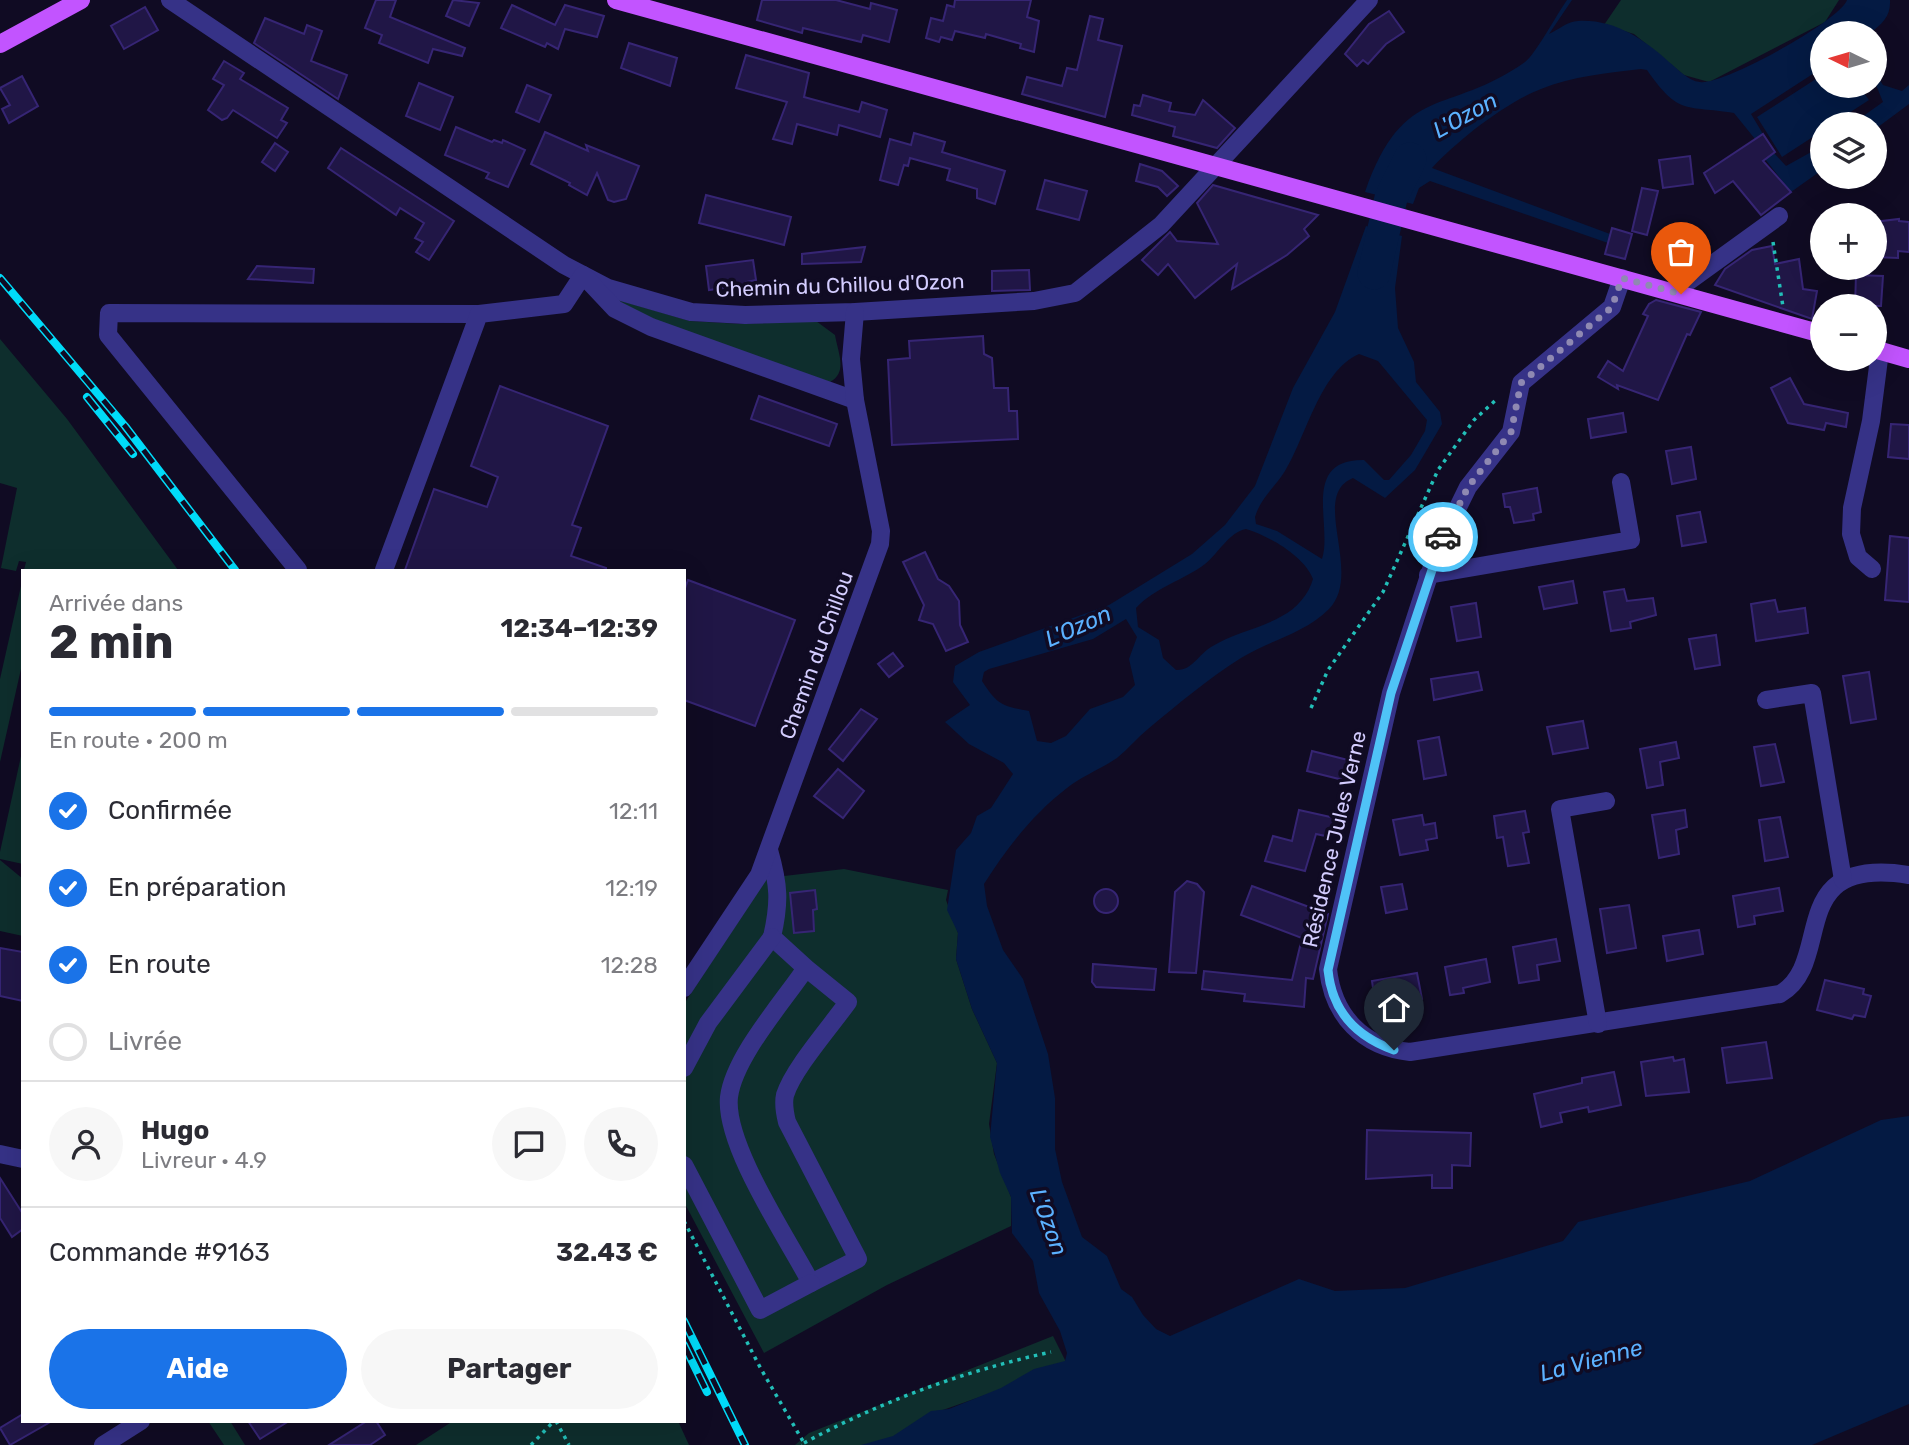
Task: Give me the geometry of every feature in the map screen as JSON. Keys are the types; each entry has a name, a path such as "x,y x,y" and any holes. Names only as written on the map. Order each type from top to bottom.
{"main road":[{"path":"0,44 81,0"},
{"path":"616,0 1810,331"},
{"path":"1887,353 1909,359"}],"street":[{"name":"Chemin du Chillou d'Ozon","path":"170,0 418,168 583,275 640,299 691,312 745,315 855,312 1034,300 1075,293 1161,225 1369,0"},
{"path":"1681,294 1685,284 1775,220"},
{"path":"297,569 108,335 109,313 479,314 564,304 583,275 615,309 651,327 855,400"},
{"path":"1521,383 1612,307 1622,278"},
{"name":"Chemin du Chillou","path":"686,985 759,875 880,544 881,531 855,400 851,359 855,312"},
{"path":"384,569 479,314"},
{"path":"1872,569 1858,557 1851,534 1852,508 1871,421 1875,371"},
{"name":"Résidence Jules Verne","path":"1521,383 1511,432 1468,487 1438,548 1391,693 1360,818 1328,970 1330,988 1346,1020 1360,1035 1394,1050 1440,1050 1780,994 1794,986 1801,974 1816,917 1827,895 1843,880"},
{"path":"1428,575 1631,540 1621,482"},
{"path":"1766,700 1812,692 1843,880 1883,874 1909,875"},
{"path":"1598,1024 1560,809 1605,801"},
{"path":"686,1064 708,1023 772,937 779,904 777,877 769,850"},
{"path":"686,1169 760,1310 858,1259 787,1122 784,1110 785,1095 794,1079 848,1002 772,937"},
{"path":"806,968 745,1057 729,1097 737,1145 811,1283"},
{"path":"0,1154 21,1159"},
{"path":"103,1445 138,1423"}],"path":[{"path":"1775,220 1783,323"},
{"path":"1311,708 1328,670 1383,592 1421,503 1453,446 1500,397 1521,383"},
{"path":"686,1225 803,1444 850,1418 915,1392 988,1366 1051,1352"},
{"path":"531,1445 553,1423"},
{"path":"556,1423 569,1445"}],"green space":[{"path":"1621,0 1839,0 1826,21 1810,21 1810,30 1709,82 1684,75 1634,34 1604,25"},
{"path":"615,299 690,321 741,324 816,321 835,335 840,362 839,373 830,382 645,318"},
{"path":"0,339 67,419 177,569 24,569 26,562 19,561 16,571 1,568 17,488 0,483"},
{"path":"21,586 21,669 0,762 0,679"},
{"path":"21,756 21,864 0,859"},
{"path":"0,860 21,877 21,936 0,931"},
{"path":"844,869 948,890 946,900 958,933 956,959 972,1009 997,1063 989,1124 994,1154 1011,1197 1011,1226 887,1285 764,1353 686,1206 686,1001 767,878"},
{"path":"1053,1336 1068,1366 923,1417 900,1438 877,1445 795,1445 809,1433"},
{"path":"209,1423 231,1423 245,1445 224,1445"},
{"path":"450,1423 679,1423 689,1445 416,1445"}],"water":[{"path":"1567,0 1572,0 1549,34 1574,21 1604,23 1639,38 1687,77 1700,82 1731,74 1810,32 1810,76 1751,114 1763,134 1755,139 1734,113 1693,108 1676,102 1647,70 1578,78 1553,85 1512,103 1483,123 1432,168 1610,234 1608,243 1430,181 1419,188 1413,204 1365,192 1380,157 1395,133 1412,117 1430,106 1497,79 1525,62"},
{"path":"1847,0 1890,0 1885,19 1826,21"},
{"path":"1810,83 1810,98 1869,100 1850,112 1810,112 1810,139 1782,157 1757,117"},
{"path":"1909,85 1909,104 1887,120 1887,112 1869,112 1883,102 1881,98 1887,98 1887,86 1902,91"},
{"path":"1774,153 1786,166 1810,153 1810,179 1791,192 1765,159"},
{"name":"La Vienne","path":"1366,226 1402,236 1395,288 1398,328 1414,362 1416,382 1440,412 1442,424 1415,470 1385,498 1353,478 1341,487 1336,501 1335,518 1341,576 1338,594 1329,609 1309,625 1229,666 1144,732 1117,758 1067,788 1021,832 984,884 987,906 1003,950 1023,979 1048,1054 1055,1098 1055,1149 1062,1182 1082,1237 1107,1256 1121,1289 1132,1297 1143,1315 1156,1329 1170,1336 1299,1279 1335,1291 1405,1288 1563,1241 1578,1222 1750,1181 1881,1120 1909,1116 1909,1404 1812,1445 861,1445 893,1436 931,1411 949,1409 1001,1388 1034,1369 1065,1361 1067,1353 1060,1331 1039,1293 1033,1261 1012,1233 1011,1197 1000,1173 990,1137 997,1063 972,1009 956,959 958,933 947,910 956,850 971,833 977,816 991,808 1013,774 1004,763 969,744 945,722 970,705 953,682 955,666 979,652 1109,605 1192,554 1225,525 1255,486 1293,388 1335,312","holes":["1359,354 1378,361 1427,420 1425,431 1411,455 1389,480 1384,480 1364,460 1344,463 1332,470 1325,482 1323,497 1322,559 1277,531 1256,524 1255,517 1293,457 1324,390 1345,363","1246,529 1255,532 1285,548 1302,562 1313,579 1311,585 1301,600 1287,613 1219,642 1187,668 1176,670 1163,658 1159,640 1138,627 1136,608 1151,595 1205,564 1240,531","1126,619 1137,637 1129,659 1135,685 1123,697 1090,709 1066,736 1051,743 1037,741 1029,711 1002,704 992,696 982,681 984,672 989,669 1093,639"]}],"building":[{"path":"376,0 396,0 390,17 465,48 462,56 433,49 428,63 379,43 382,35 365,28"},
{"path":"453,0 479,3 469,26 446,16"},
{"path":"762,0 836,0 870,9 871,3 897,10 889,42 863,35 861,42 803,28 802,33 757,20"},
{"path":"955,0 1031,0 1027,17 1039,21 1034,52 1020,48 1021,44 986,34 985,38 955,31 952,40 941,37 939,42 926,38 931,18 943,21 947,5 954,7"},
{"path":"512,5 555,25 565,5 604,16 597,37 565,29 558,49 547,43 545,47 501,28"},
{"path":"145,7 158,30 124,49 111,26"},
{"path":"1389,11 1404,32 1386,44 1368,64 1363,60 1357,66 1345,54 1369,24"},
{"path":"1090,16 1103,19 1098,40 1122,46 1105,117 1022,94 1027,77 1062,86 1067,68 1077,70"},
{"path":"265,18 304,34 307,25 322,31 311,61 347,75 338,99 254,43"},
{"path":"629,43 677,58 670,86 621,68"},
{"path":"746,55 809,73 804,97 859,112 862,102 887,110 880,137 839,125 837,135 797,124 792,144 773,139 787,102 736,88"},
{"path":"224,61 244,73 240,79 288,108 281,120 287,123 277,138 233,110 222,120 208,110 224,85 213,79"},
{"path":"22,76 38,106 9,123 2,109 10,105 0,88"},
{"path":"419,83 453,97 440,130 406,116"},
{"path":"527,85 551,95 539,122 516,112"},
{"path":"1143,95 1171,103 1169,111 1195,115 1203,100 1235,128 1217,148 1173,136 1175,127 1132,115 1134,105 1140,106"},
{"path":"456,127 492,142 494,140 502,143 503,140 525,150 508,187 486,178 489,173 445,155"},
{"path":"545,132 588,151 586,145 639,166 626,199 614,202 608,200 597,173 587,195 569,185 570,183 531,164"},
{"path":"914,133 945,142 942,152 1005,171 995,204 977,198 977,189 947,180 950,169 910,158 908,166 904,165 898,185 880,180 890,139 911,145"},
{"path":"1763,134 1775,152 1763,161 1791,192 1761,215 1733,181 1715,193 1704,173"},
{"path":"275,143 288,152 275,171 262,162"},
{"path":"341,148 454,221 429,260 416,252 423,242 415,238 424,223 400,208 396,215 328,168"},
{"path":"1690,156 1693,184 1663,188 1659,160"},
{"path":"1140,164 1162,171 1178,186 1167,196 1158,187 1136,181"},
{"path":"1045,180 1087,191 1079,220 1037,209"},
{"path":"1213,185 1318,215 1304,229 1309,236 1287,255 1232,289 1237,264 1195,298 1168,264 1158,275 1142,260 1170,232 1177,241 1218,244 1197,203"},
{"path":"1642,188 1658,191 1647,235 1632,231"},
{"path":"706,195 791,217 784,245 699,223"},
{"path":"1899,219 1909,222 1909,252 1898,251 1898,258 1887,258 1887,220"},
{"path":"1612,228 1632,234 1625,259 1605,254"},
{"path":"1772,246 1775,264 1799,259 1803,289 1817,291 1816,294 1810,294 1810,318 1715,285 1725,269 1752,250"},
{"path":"865,247 861,262 802,264 802,254"},
{"path":"753,260 756,280 746,282 746,285 709,290 706,266"},
{"path":"257,266 314,269 313,283 248,279"},
{"path":"1029,270 1030,290 992,291 992,271"},
{"path":"1856,280 1883,280 1882,294 1855,294"},
{"path":"1656,300 1701,312 1690,335 1687,334 1658,400 1617,385 1618,389 1598,377 1608,361 1623,371 1648,316 1643,314 1649,304"},
{"path":"983,336 984,354 992,358 994,388 1008,388 1009,411 1017,411 1018,439 892,445 888,360 910,358 909,341"},
{"path":"1790,378 1804,404 1848,413 1846,427 1826,423 1824,430 1788,423 1771,388"},
{"path":"500,386 608,426 572,525 581,528 571,556 606,569 405,569 434,489 487,507 498,477 471,466"},
{"path":"759,396 837,424 829,446 751,419"},
{"path":"1623,413 1626,432 1591,438 1588,419"},
{"path":"1891,424 1909,425 1909,459 1888,457"},
{"path":"1691,447 1696,479 1672,484 1666,451"},
{"path":"1537,488 1541,512 1533,514 1534,520 1514,523 1510,507 1505,507 1503,494"},
{"path":"1700,512 1706,542 1682,546 1677,516"},
{"path":"1890,536 1909,538 1909,602 1885,600"},
{"path":"925,552 938,579 949,586 959,601 960,625 968,642 946,651 933,624 919,620 924,605 903,562"},
{"path":"688,580 795,620 755,726 686,701"},
{"path":"1573,581 1577,603 1544,609 1539,587"},
{"path":"1624,589 1627,601 1653,598 1656,615 1630,622 1631,628 1611,631 1604,592"},
{"path":"1775,600 1778,612 1805,608 1808,633 1756,641 1751,604"},
{"path":"1476,603 1481,637 1457,641 1451,607"},
{"path":"1716,635 1720,665 1695,669 1689,639"},
{"path":"893,653 903,666 889,677 878,664"},
{"path":"1478,672 1482,690 1434,700 1431,679"},
{"path":"1869,672 1876,719 1851,723 1843,676"},
{"path":"861,709 877,719 843,761 829,749"},
{"path":"1583,721 1588,748 1553,754 1547,727"},
{"path":"1439,737 1446,775 1424,779 1418,741"},
{"path":"1676,742 1679,758 1660,762 1663,785 1647,788 1640,749"},
{"path":"1775,744 1784,782 1761,786 1754,747"},
{"path":"1312,751 1348,760 1343,780 1307,771"},
{"path":"838,769 864,791 843,818 814,796"},
{"path":"1299,810 1335,818 1330,837 1316,834 1305,871 1265,861 1273,836 1292,841"},
{"path":"1685,810 1687,827 1676,830 1679,854 1659,858 1652,815"},
{"path":"1525,811 1529,832 1523,833 1529,863 1508,866 1503,837 1497,838 1494,816"},
{"path":"1422,815 1424,825 1435,823 1437,838 1426,840 1428,850 1400,855 1393,820"},
{"path":"1780,817 1788,857 1765,861 1759,820"},
{"path":"1187,881 1197,884 1204,892 1196,973 1169,972 1175,892"},
{"path":"1402,884 1407,909 1386,913 1381,887"},
{"path":"1252,886 1328,914 1313,979 1306,978 1304,1007 1244,1001 1245,994 1202,989 1204,971 1292,980 1302,938 1241,915"},
{"path":"1779,888 1783,911 1754,916 1755,924 1738,927 1733,896"},
{"path":"1106,889 1115,892 1118,901 1115,910 1106,913 1097,910 1094,901 1097,892"},
{"path":"815,890 817,909 813,910 814,931 794,933 790,893"},
{"path":"1629,905 1636,948 1607,953 1600,909"},
{"path":"1699,930 1703,954 1667,961 1663,936"},
{"path":"1556,939 1560,961 1537,965 1539,980 1519,983 1513,947"},
{"path":"0,948 21,952 21,1001 0,996"},
{"path":"1486,959 1490,982 1463,988 1464,993 1450,995 1445,967"},
{"path":"1093,964 1156,969 1154,990 1096,987 1092,982"},
{"path":"1417,973 1422,999 1403,1003 1401,998 1375,1002 1372,981"},
{"path":"1825,980 1864,989 1863,994 1871,996 1865,1017 1854,1015 1852,1019 1817,1010"},
{"path":"1766,1042 1772,1078 1727,1083 1722,1048"},
{"path":"1673,1057 1674,1061 1684,1059 1689,1092 1646,1096 1641,1062"},
{"path":"1614,1072 1621,1105 1589,1112 1588,1107 1560,1113 1562,1122 1541,1127 1534,1094 1582,1083 1582,1078"},
{"path":"1367,1130 1471,1133 1470,1166 1452,1165 1452,1188 1432,1188 1432,1175 1366,1179"},
{"path":"0,1178 21,1211 21,1230 12,1237 0,1218"},
{"path":"21,1415 21,1423 48,1423 10,1445 0,1428"},
{"path":"249,1423 286,1423 260,1439"},
{"path":"364,1423 377,1423 385,1435 370,1445 329,1445"}],"waterway":[{"name":"L'Ozon","path":"1374,273 1391,198 1410,159"}],"railway":[{"path":"0,278 125,426 234,569"},
{"path":"87,397 133,454"},
{"path":"686,1325 745,1445"},
{"path":"686,1349 707,1392"}],"way so far":[{"path":"1443,537 1468,487 1511,432 1521,383 1612,307 1622,278 1681,294"}],"route":[{"path":"1394,1050 1360,1035 1346,1020 1330,988 1328,970 1357,830 1391,693 1428,575 1443,537"}]}
